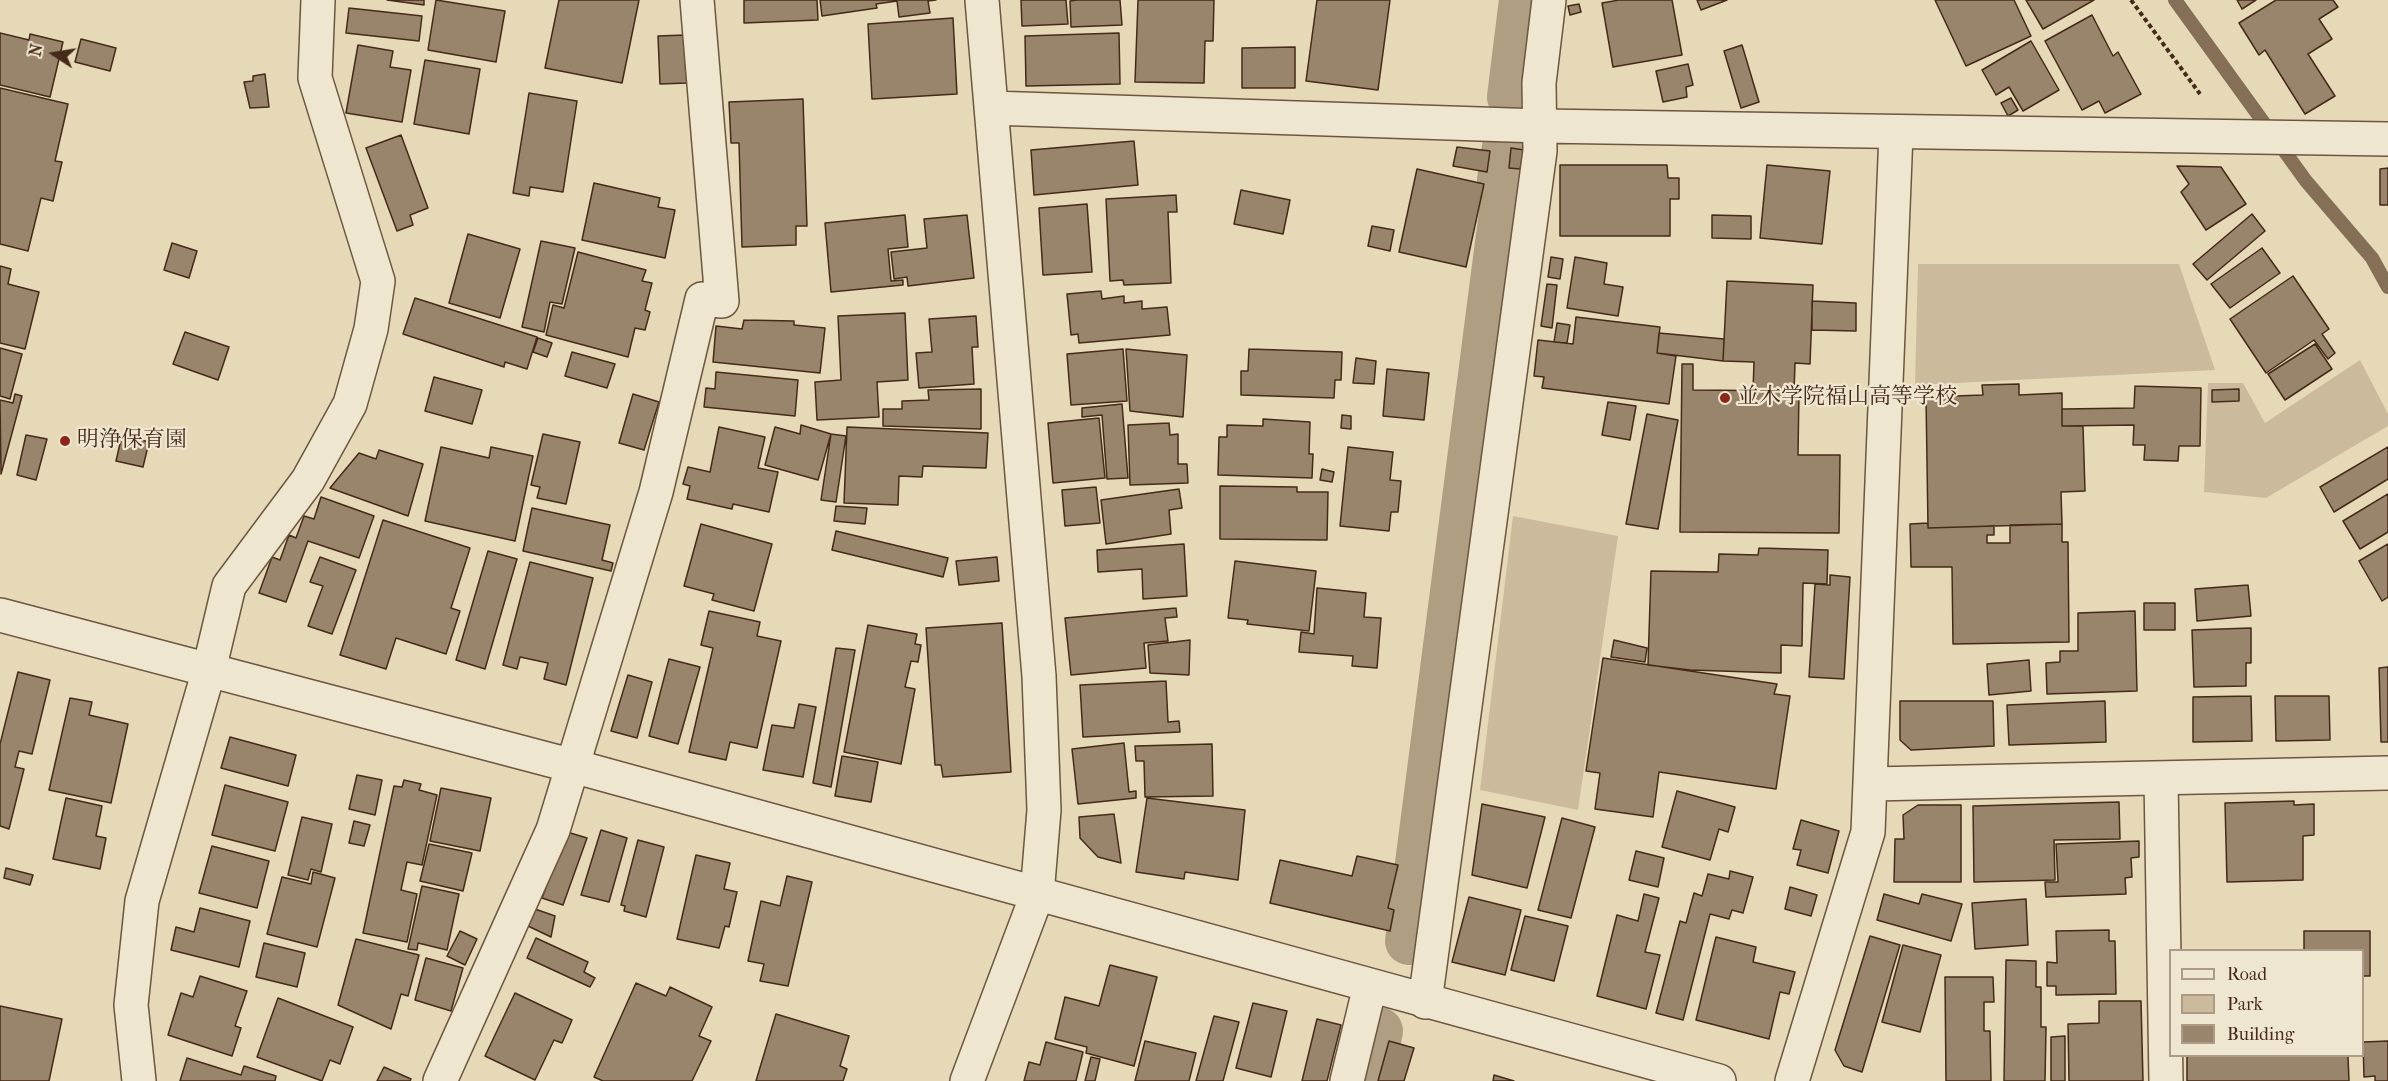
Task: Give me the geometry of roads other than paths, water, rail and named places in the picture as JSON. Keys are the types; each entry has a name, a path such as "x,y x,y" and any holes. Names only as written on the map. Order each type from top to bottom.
{"street":[{"path":"139,1081 131,1005 142,901 209,670 229,586 308,480 350,404 371,329 378,281 315,78 318,0"},
{"path":"440,1081 553,830 656,492 702,299 722,301 697,0"},
{"path":"967,1081 1036,895 1044,810 1039,676 982,0"},
{"path":"1425,1002 1540,151 1539,83 1549,0"},
{"path":"991,108 1540,126 2388,140"},
{"path":"1792,1081 1868,832 1896,133"},
{"path":"0,615 573,766 1719,1081"},
{"path":"1871,784 2388,773"},
{"path":"2161,778 2166,1081"},
{"path":"1347,1081 1370,986"}],"waterway":[{"path":"1511,97 1523,0"},
{"path":"2175,0 2306,181 2372,258 2388,287"},
{"path":"1409,941 1504,204 1501,180 1506,147"},
{"path":"1368,1081 1379,1031"}],"place":[{"name":"並木学院福山高等学校","path":"1725,398"},
{"name":"明浄保育園","path":"65,441"}]}
